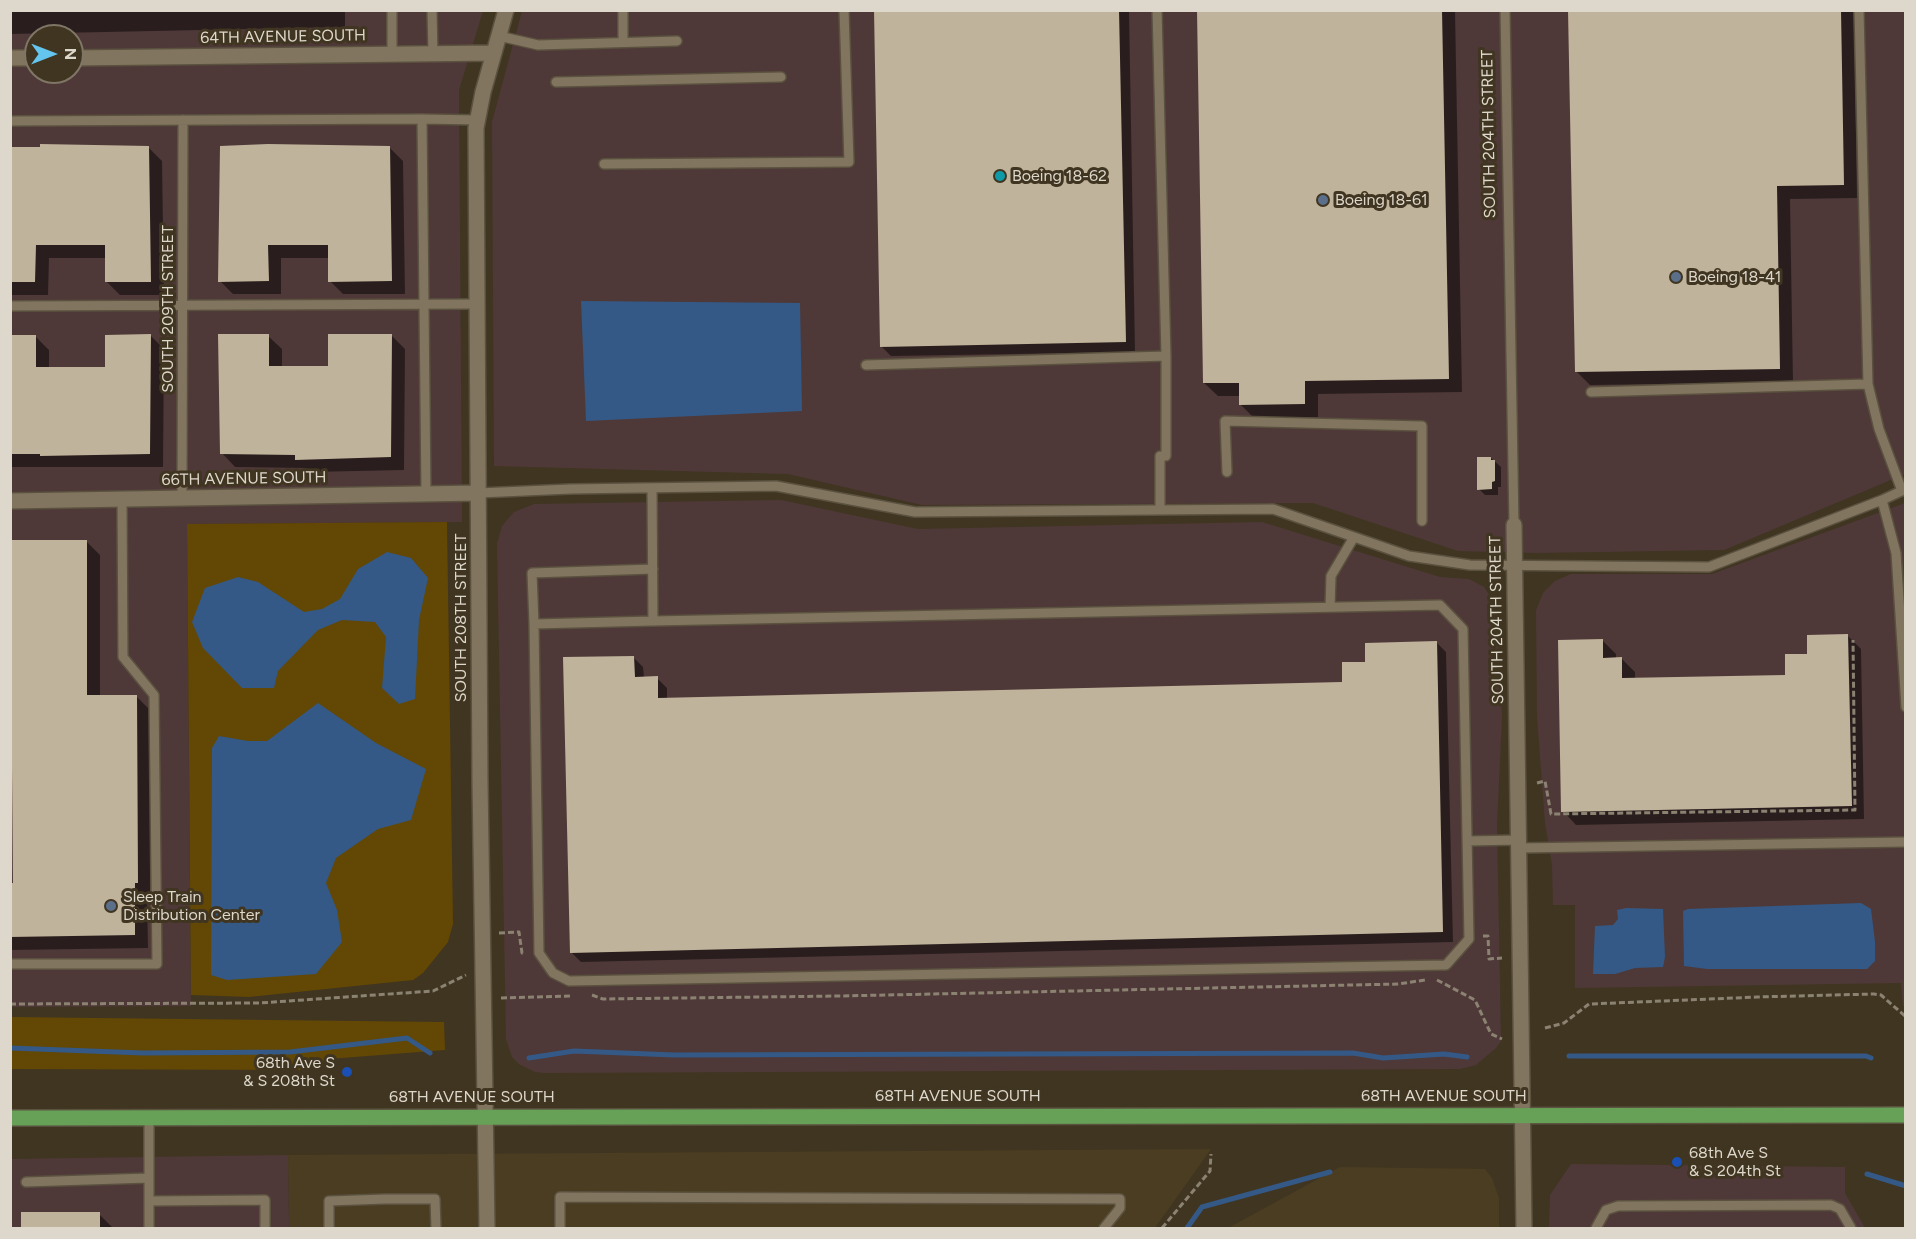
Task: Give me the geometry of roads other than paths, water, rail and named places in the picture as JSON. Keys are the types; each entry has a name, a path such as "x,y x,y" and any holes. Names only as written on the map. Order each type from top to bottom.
{"main road":[{"name":"68TH AVENUE SOUTH","path":"10,1118 1524,1113 1905,1115"}],"street":[{"name":"SOUTH 208TH STREET","path":"487,1228 480,782 477,120 506,10"},
{"name":"64TH AVENUE SOUTH","path":"84,58 494,53"},
{"name":"66TH AVENUE SOUTH","path":"10,501 479,493"},
{"name":"SOUTH 204TH STREET","path":"1514,525 1524,1228"}],"lane":[{"path":"392,10 392,54"},
{"path":"432,10 433,54"},
{"path":"622,10 623,42"},
{"path":"604,164 849,162 844,10"},
{"path":"1157,10 1166,356 1160,509"},
{"name":"SOUTH 204TH STREET","path":"1505,10 1514,525"},
{"path":"479,493 776,486 915,512 1273,509 1409,556 1470,565 1709,567 1904,490 1879,429 1868,384 1859,10"},
{"path":"499,36 538,45 677,41"},
{"path":"556,82 781,76"},
{"path":"422,119 426,494"},
{"name":"SOUTH 209TH STREET","path":"182,498 183,120"},
{"path":"10,121 477,120"},
{"path":"10,306 477,304"},
{"path":"866,365 1166,356"},
{"path":"1591,392 1868,384"},
{"path":"1227,472 1225,421 1422,426 1422,521"},
{"path":"652,488 653,621"},
{"path":"10,964 157,964 154,695 123,657 122,499"},
{"path":"1882,500 1896,553 1905,707"},
{"path":"1330,607 1331,576 1354,537"},
{"path":"534,624 1440,605 1463,629 1469,937 1446,965 569,981 553,973 539,953 532,573 652,569"},
{"path":"1467,841 1520,844 1905,842"},
{"path":"149,1117 149,1228"},
{"path":"26,1182 149,1179"},
{"path":"560,1228 560,1197 1119,1198 1119,1208 1104,1228"},
{"path":"329,1228 329,1200 435,1199 436,1228"},
{"path":"149,1201 265,1200 265,1228"},
{"path":"1596,1228 1606,1210 1618,1206 1831,1204 1840,1209 1851,1228"}],"water":[{"path":"581,301 800,303 802,411 586,421"},
{"path":"387,552 411,558 428,578 419,620 415,699 399,704 382,688 386,637 375,622 342,620 318,630 278,671 274,688 242,688 203,648 192,622 205,588 238,577 258,582 304,612 322,609 340,599 358,569"},
{"path":"318,703 376,743 426,769 411,820 378,829 336,858 326,883 337,910 342,942 316,974 227,980 211,975 212,748 219,736 248,741 267,741"},
{"path":"1861,903 1871,909 1875,942 1875,961 1867,969 1707,969 1684,966 1683,911 1688,909"},
{"path":"1626,908 1663,909 1665,957 1663,967 1635,968 1615,974 1593,974 1595,926 1613,925 1618,919 1617,910"}],"waterway":[{"path":"10,1048 143,1053 290,1052 407,1038 430,1053"},
{"path":"529,1058 574,1051 674,1055 1353,1053 1383,1058 1444,1054 1467,1057"},
{"path":"1569,1056 1866,1056 1871,1058"},
{"path":"1187,1228 1202,1207 1330,1172"},
{"path":"1867,1174 1906,1186"}],"place":[{"name":"Boeing 18-62","path":"1000,176"},
{"name":"Boeing 18-61","path":"1323,200"},
{"name":"Boeing 18-41","path":"1676,277"},
{"name":"Sleep Train Distribution Center","path":"111,906"},
{"name":"68th Ave S & S 208th St","path":"347,1072"},
{"name":"68th Ave S & S 204th St","path":"1677,1162"}]}
